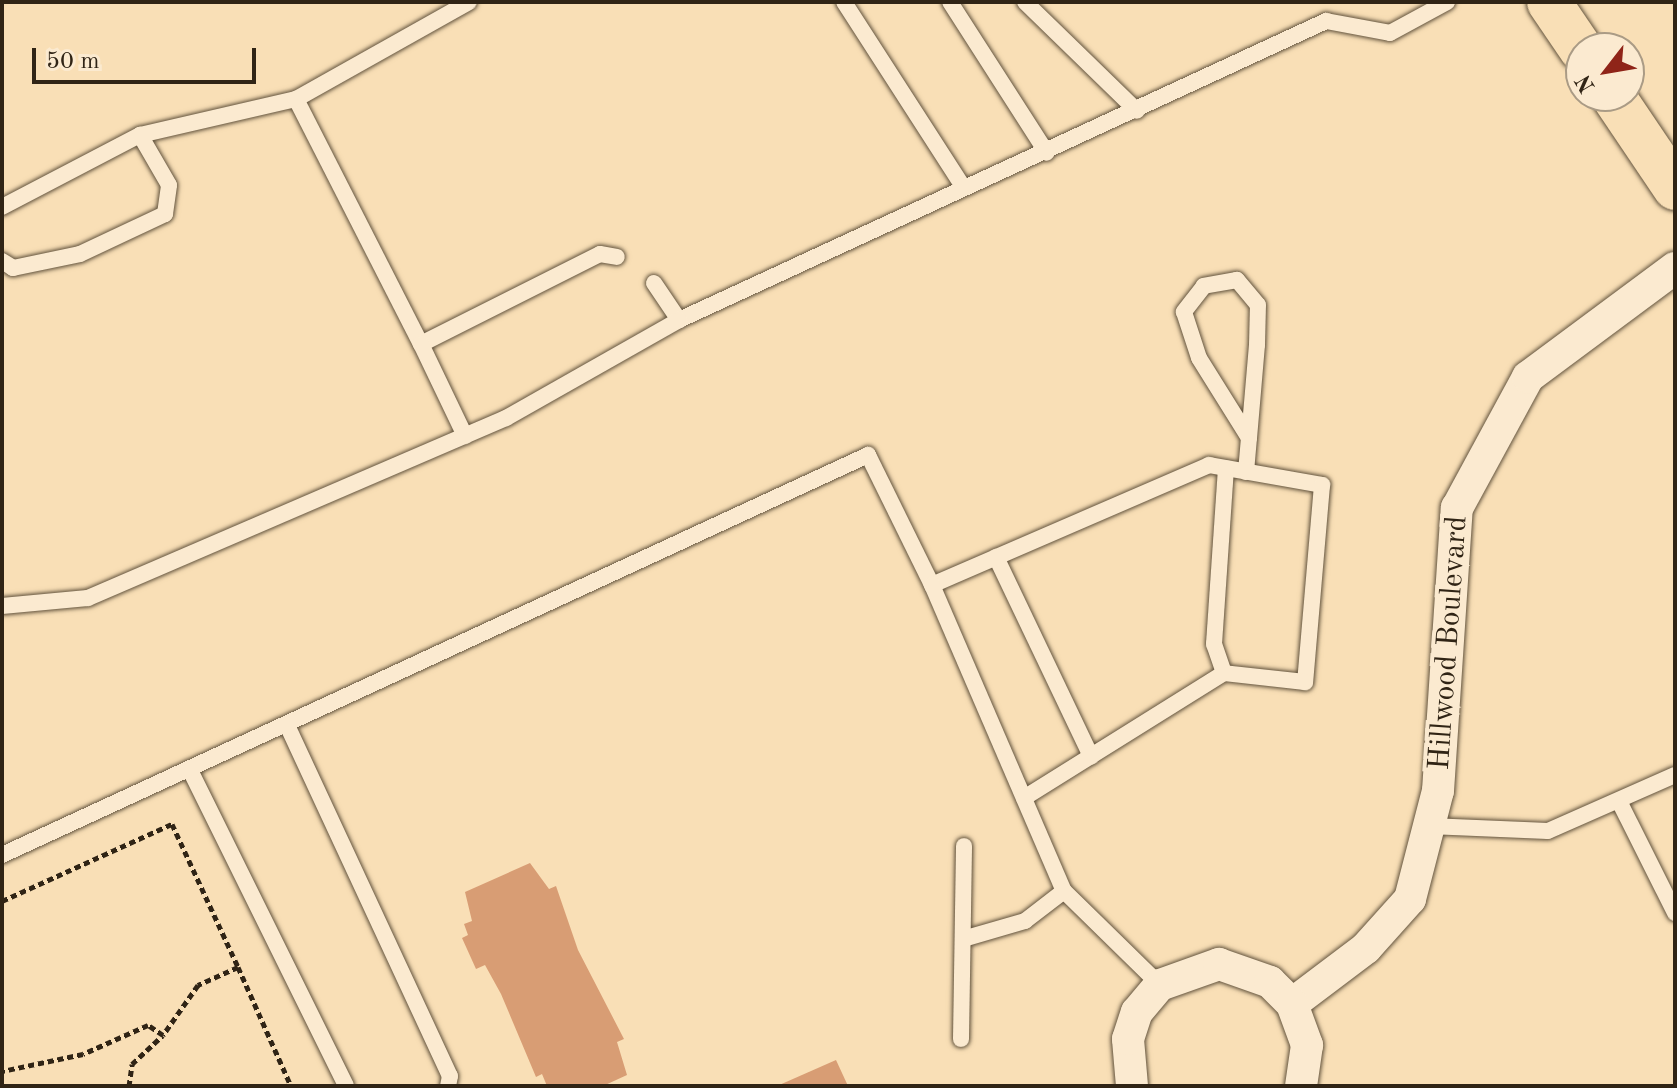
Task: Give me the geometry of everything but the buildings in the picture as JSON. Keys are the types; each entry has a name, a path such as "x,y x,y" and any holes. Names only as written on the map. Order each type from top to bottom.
{"main road":[{"path":"1549,2 1569,32"},
{"path":"1624,112 1675,188"}],"street":[{"name":"Hillwood Boulevard","path":"1292,1004 1366,948 1410,899 1438,791 1457,508 1528,377 1675,268"},
{"path":"1132,1086 1128,1039 1137,1012 1160,985 1219,964 1270,982 1292,1004 1307,1045 1301,1086"}],"lane":[{"path":"2,207 140,135 296,99 469,2"},
{"path":"844,2 964,188"},
{"path":"950,2 1047,153"},
{"path":"1025,2 1137,111"},
{"path":"2,606 88,598 465,436 679,320 964,188 1047,153 1326,21 1390,33 1447,2"},
{"path":"296,99 465,436"},
{"path":"2,261 13,268 80,254 165,214 169,185 140,135"},
{"path":"421,344 600,254 617,257"},
{"path":"1246,472 1249,438 1258,305 1237,280 1204,286 1184,312 1199,358 1249,438"},
{"path":"654,283 679,320"},
{"path":"2,855 868,455 932,585 1064,891 1160,985"},
{"path":"932,585 1209,465 1322,485 1305,682 1224,673 1024,798"},
{"path":"1224,673 1214,644 1226,468"},
{"path":"996,557 1091,756"},
{"path":"287,725 450,1076 448,1086"},
{"path":"190,770 346,1086"},
{"path":"1429,826 1548,831 1620,803 1675,775"},
{"path":"1620,803 1675,913"},
{"path":"961,1039 964,846"},
{"path":"963,939 996,934 1025,921 1064,891"}],"path":[{"path":"2,901 172,824 291,1086"},
{"path":"129,1086 132,1064 163,1035 198,985 238,967"},
{"path":"2,1071 83,1054 141,1027 163,1035"}]}
